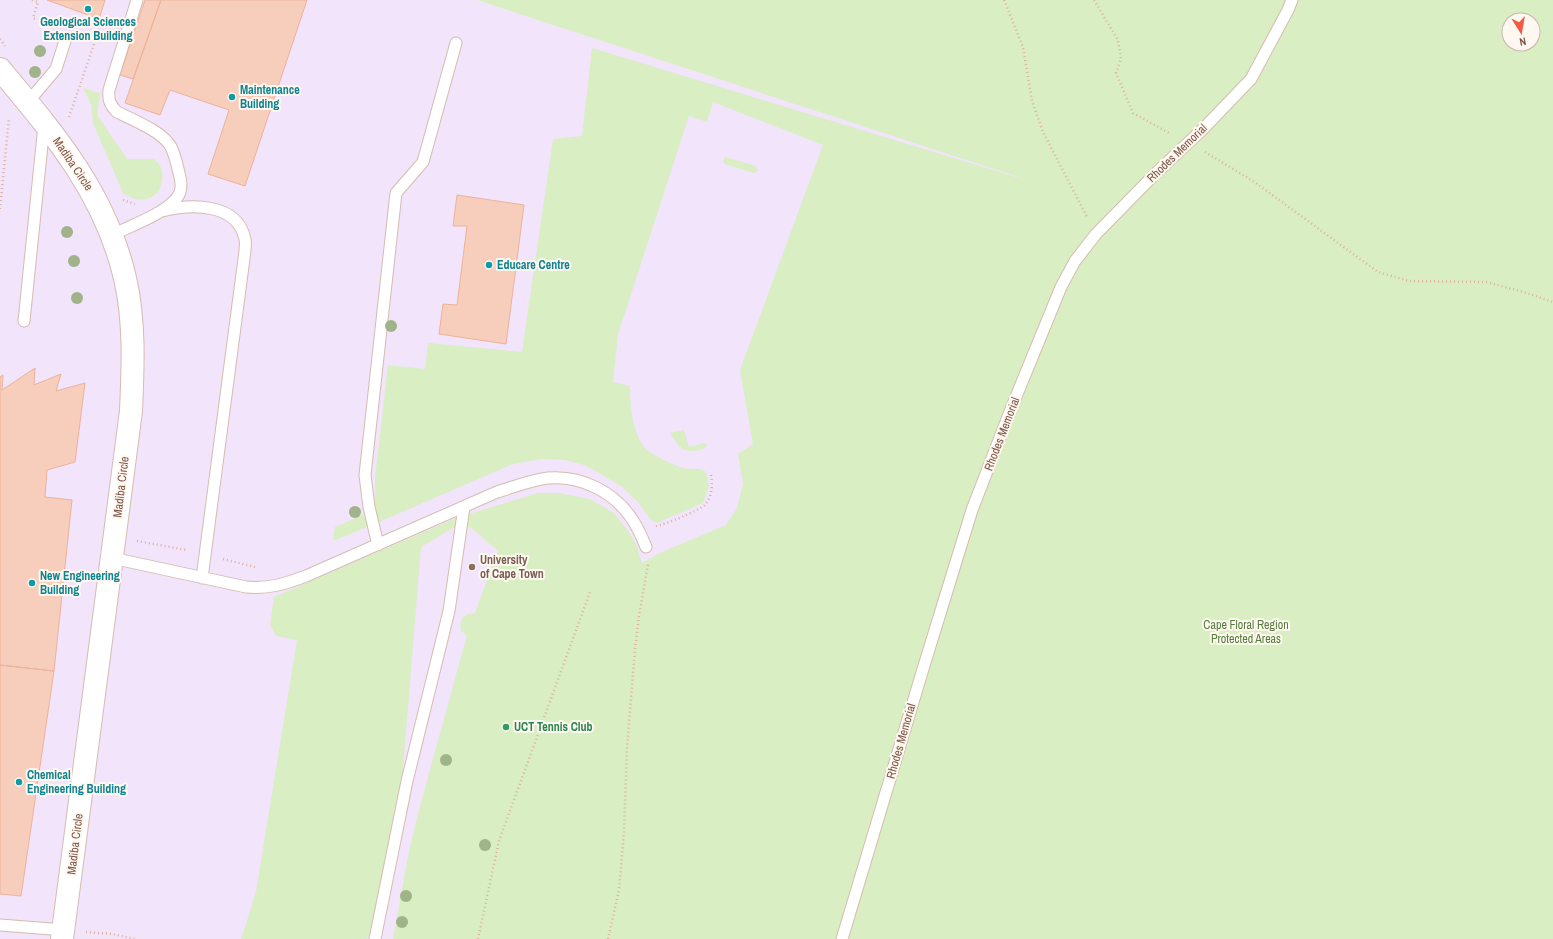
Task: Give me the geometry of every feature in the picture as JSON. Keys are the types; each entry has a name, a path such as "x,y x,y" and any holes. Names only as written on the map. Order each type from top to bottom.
{"street":[{"name":"Madiba Circle","path":"0,69 44,122 80,172 97,201 112,235 125,279 132,322 133,367 131,411 112,558 70,933"}],"lane":[{"path":"137,0 109,90 108,98 111,106 117,112 164,138 170,146 182,184 175,201 162,211"},
{"name":"Rhodes Memorial","path":"842,939 922,669 972,510 1011,409 1061,287 1075,261 1096,234 1188,142 1204,128 1251,78 1285,17 1292,0"},
{"path":"28,102 56,69 65,41"},
{"path":"378,545 369,507 365,475 396,193 423,162 456,44"},
{"path":"24,321 44,122"},
{"path":"112,235 162,211 177,207 192,206 211,208 227,214 239,224 245,238 245,251 202,578"},
{"path":"112,558 246,587 260,588 282,585 378,545 497,492 529,482 549,478 562,478 581,481 598,488 622,506 633,519 646,547"},
{"path":"375,939 407,781 449,611 464,507"},
{"path":"0,925 70,933"}],"path":[{"path":"32,0 38,2 33,18 35,19"},
{"path":"1004,0 1023,47 1032,101 1043,132 1096,234"},
{"path":"1094,0 1118,40 1121,59 1116,73 1133,113 1188,142 1253,181 1378,272 1409,281 1486,282 1553,302"},
{"path":"70,113 101,24 126,34"},
{"path":"64,112 69,117"},
{"path":"0,209 10,114"},
{"path":"122,199 130,204 141,204"},
{"path":"608,939 619,890 624,832 627,748 634,657 648,561 646,547"},
{"path":"478,939 500,841 590,592"},
{"path":"70,933 112,934 134,939"}],"shaded area":[{"name":"University of Cape Town","path":"0,0 477,0 1073,194 814,939 0,939"}],"green space":[{"name":"Cape Floral Region Protected Areas","path":"477,0 1553,0 1553,939 393,939 409,851 467,635 461,631 461,620 467,614 475,613 498,551 470,527 453,528 421,547 402,781 369,937 366,939 241,939 256,892 297,640 276,636 270,625 274,597 456,518 538,493 559,493 590,499 614,513 629,532 637,546 642,563 662,552 726,525 737,508 743,484 738,454 753,444 740,370 823,145 713,102 707,122 689,116 618,334 613,382 630,386 631,410 637,434 647,450 679,467 704,470 706,472 709,486 703,503 657,523 650,519 638,502 621,486 599,473 584,465 565,460 542,459 513,464 379,522 375,512 375,479 388,365 425,369 428,343 522,352 553,139 582,136 592,48 1043,185"},
{"path":"83,88 100,93 97,115 127,159 154,159 160,165 162,182 159,190 153,196 145,199 135,199 123,193 93,123 91,104"},
{"path":"725,157 756,166 758,171 753,173 725,164 723,162"},
{"path":"684,430 689,447 705,443 707,445 706,448 688,451 680,447 670,433"},
{"path":"365,514 367,527 333,541 335,527"}],"building":[{"name":"Geological Sciences Extension Building","path":"47,0 105,0 99,19"},
{"path":"145,0 161,0 133,79 120,75"},
{"name":"Maintenance Building","path":"161,0 307,0 245,186 208,174 229,110 170,90 160,115 125,103"},
{"name":"Educare Centre","path":"457,195 524,205 506,344 439,334 443,304 457,305 467,226 453,226"},
{"name":"New Engineering Building","path":"35,368 34,385 61,374 56,391 85,383 75,462 47,470 45,497 72,500 54,671 0,665 0,377 3,375 2,390"},
{"name":"Chemical Engineering Building","path":"0,665 54,671 21,896 0,894"}],"place":[{"name":"Geological Sciences Extension Building","path":"88,9"},
{"name":"Maintenance Building","path":"232,97"},
{"name":"Educare Centre","path":"489,265"},
{"name":"University of Cape Town","path":"472,567"},
{"name":"New Engineering Building","path":"32,583"},
{"name":"UCT Tennis Club","path":"506,727"},
{"name":"Chemical Engineering Building","path":"19,782"}]}
